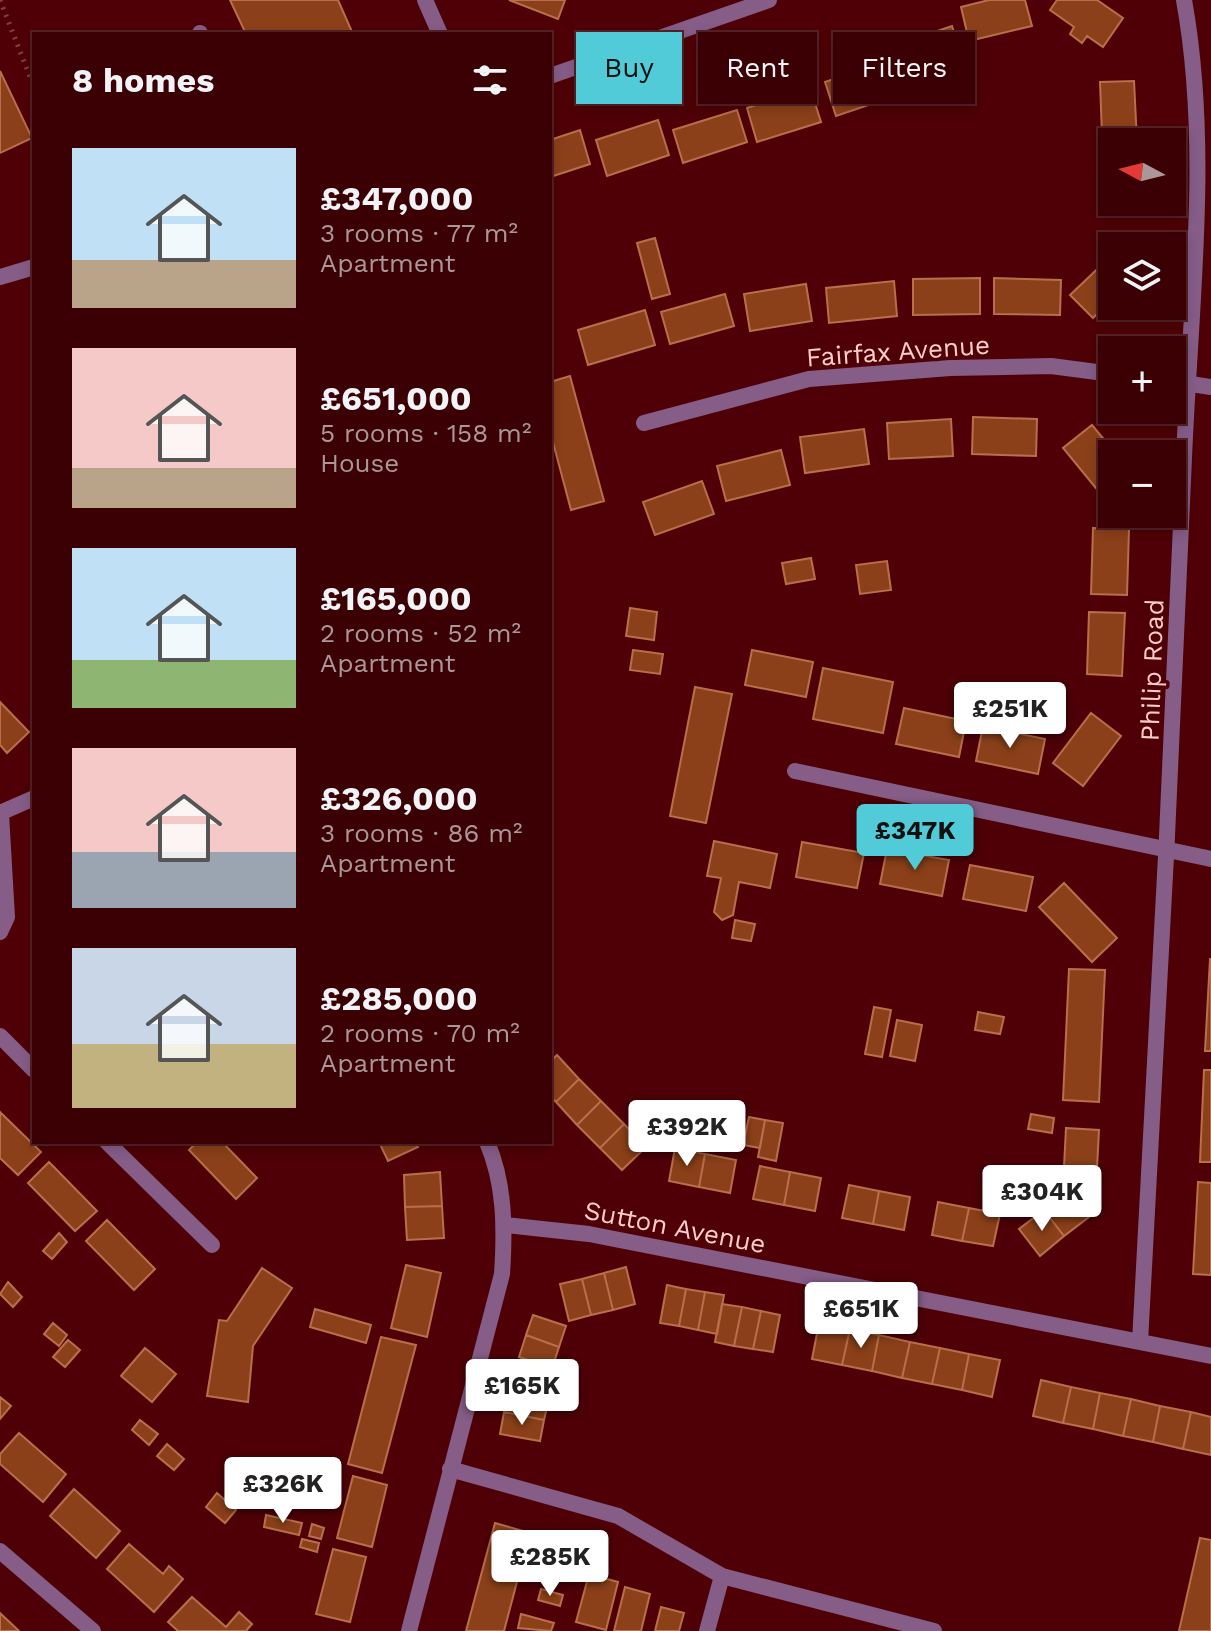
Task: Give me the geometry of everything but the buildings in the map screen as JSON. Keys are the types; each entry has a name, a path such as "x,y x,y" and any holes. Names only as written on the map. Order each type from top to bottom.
{"street":[{"path":"425,0 439,32"},
{"path":"552,75 769,0"},
{"name":"Philip Road","path":"1184,0 1193,43 1197,182 1184,336"},
{"path":"0,277 32,268"},
{"name":"Fairfax Avenue","path":"644,423 809,379 950,368 1051,366 1098,372"},
{"path":"1186,383 1211,387"},
{"name":"Philip Road","path":"1140,1342 1168,851 1179,424"},
{"path":"795,771 1211,859"},
{"path":"0,932 7,917 0,813 32,799"},
{"path":"0,1036 32,1068"},
{"path":"109,1144 212,1245"},
{"path":"409,1631 502,1274 506,1225 495,1162 488,1144"},
{"name":"Sutton Avenue","path":"506,1225 589,1234 1211,1356"},
{"path":"450,1469 618,1516 722,1576 934,1631"},
{"path":"0,1551 93,1631"},
{"path":"707,1631 722,1576"}],"path":[{"path":"0,0 32,82"}]}
